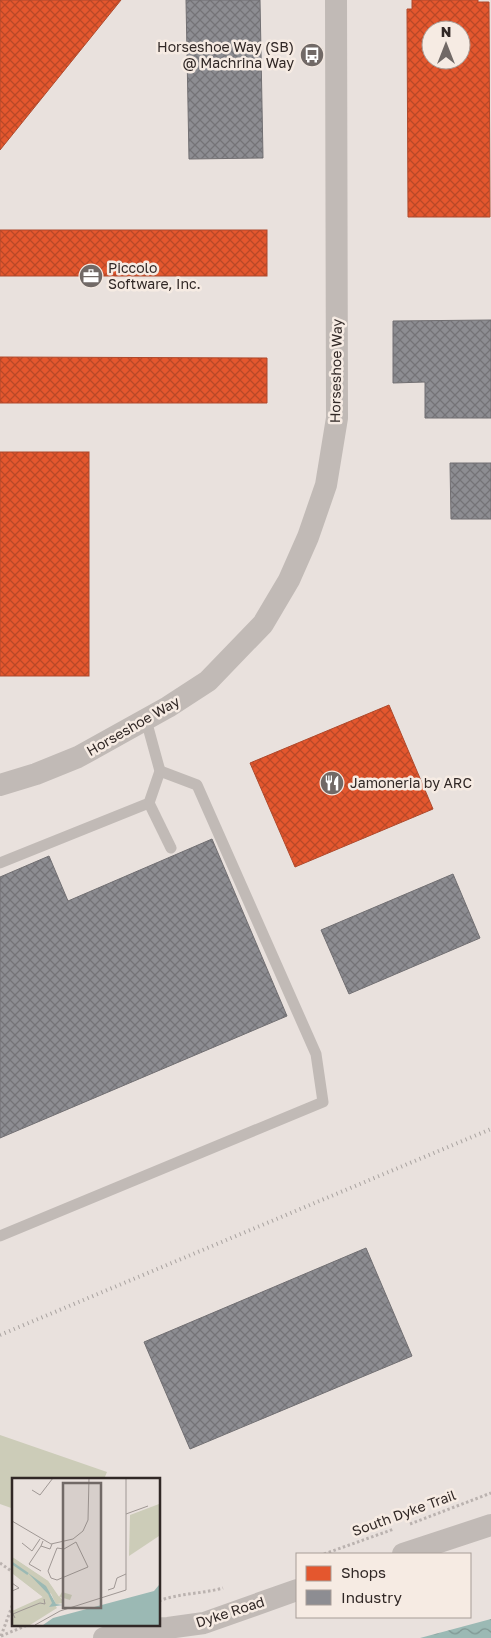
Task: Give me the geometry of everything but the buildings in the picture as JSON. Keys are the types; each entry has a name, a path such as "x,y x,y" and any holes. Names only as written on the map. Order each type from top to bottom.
{"street":[{"name":"Horseshoe Way","path":"0,785 36,774 78,757 146,720 208,681 263,624 290,580 308,537 326,485 337,418 336,0"},
{"path":"406,1553 491,1525"},
{"name":"Dyke Road","path":"104,1638 145,1629 204,1623 296,1590"}],"lane":[{"path":"146,720 160,771 149,803 171,848"},
{"path":"0,1236 323,1102 316,1054 197,785 160,771"},
{"path":"0,863 149,803"}],"path":[{"name":"South Dyke Trail","path":"406,1525 491,1493"},
{"name":"South Dyke Trail","path":"327,1553 397,1528"},
{"path":"0,1563 12,1572"},
{"path":"160,1601 170,1597 192,1595 231,1586"},
{"path":"0,1636 12,1606"},
{"path":"0,1636 25,1626"}],"green space":[{"path":"0,1435 107,1472 104,1478 12,1478 12,1508 0,1504"}],"water":[{"path":"491,1619 491,1638 420,1638"}],"railway":[{"path":"0,1335 491,1129"}],"place":[{"name":"Horseshoe Way (SB) @ Machrina Way","path":"312,55"},
{"name":"Piccolo Software, Inc.","path":"91,276"},
{"name":"Jamoneria by ARC","path":"332,783"}]}
